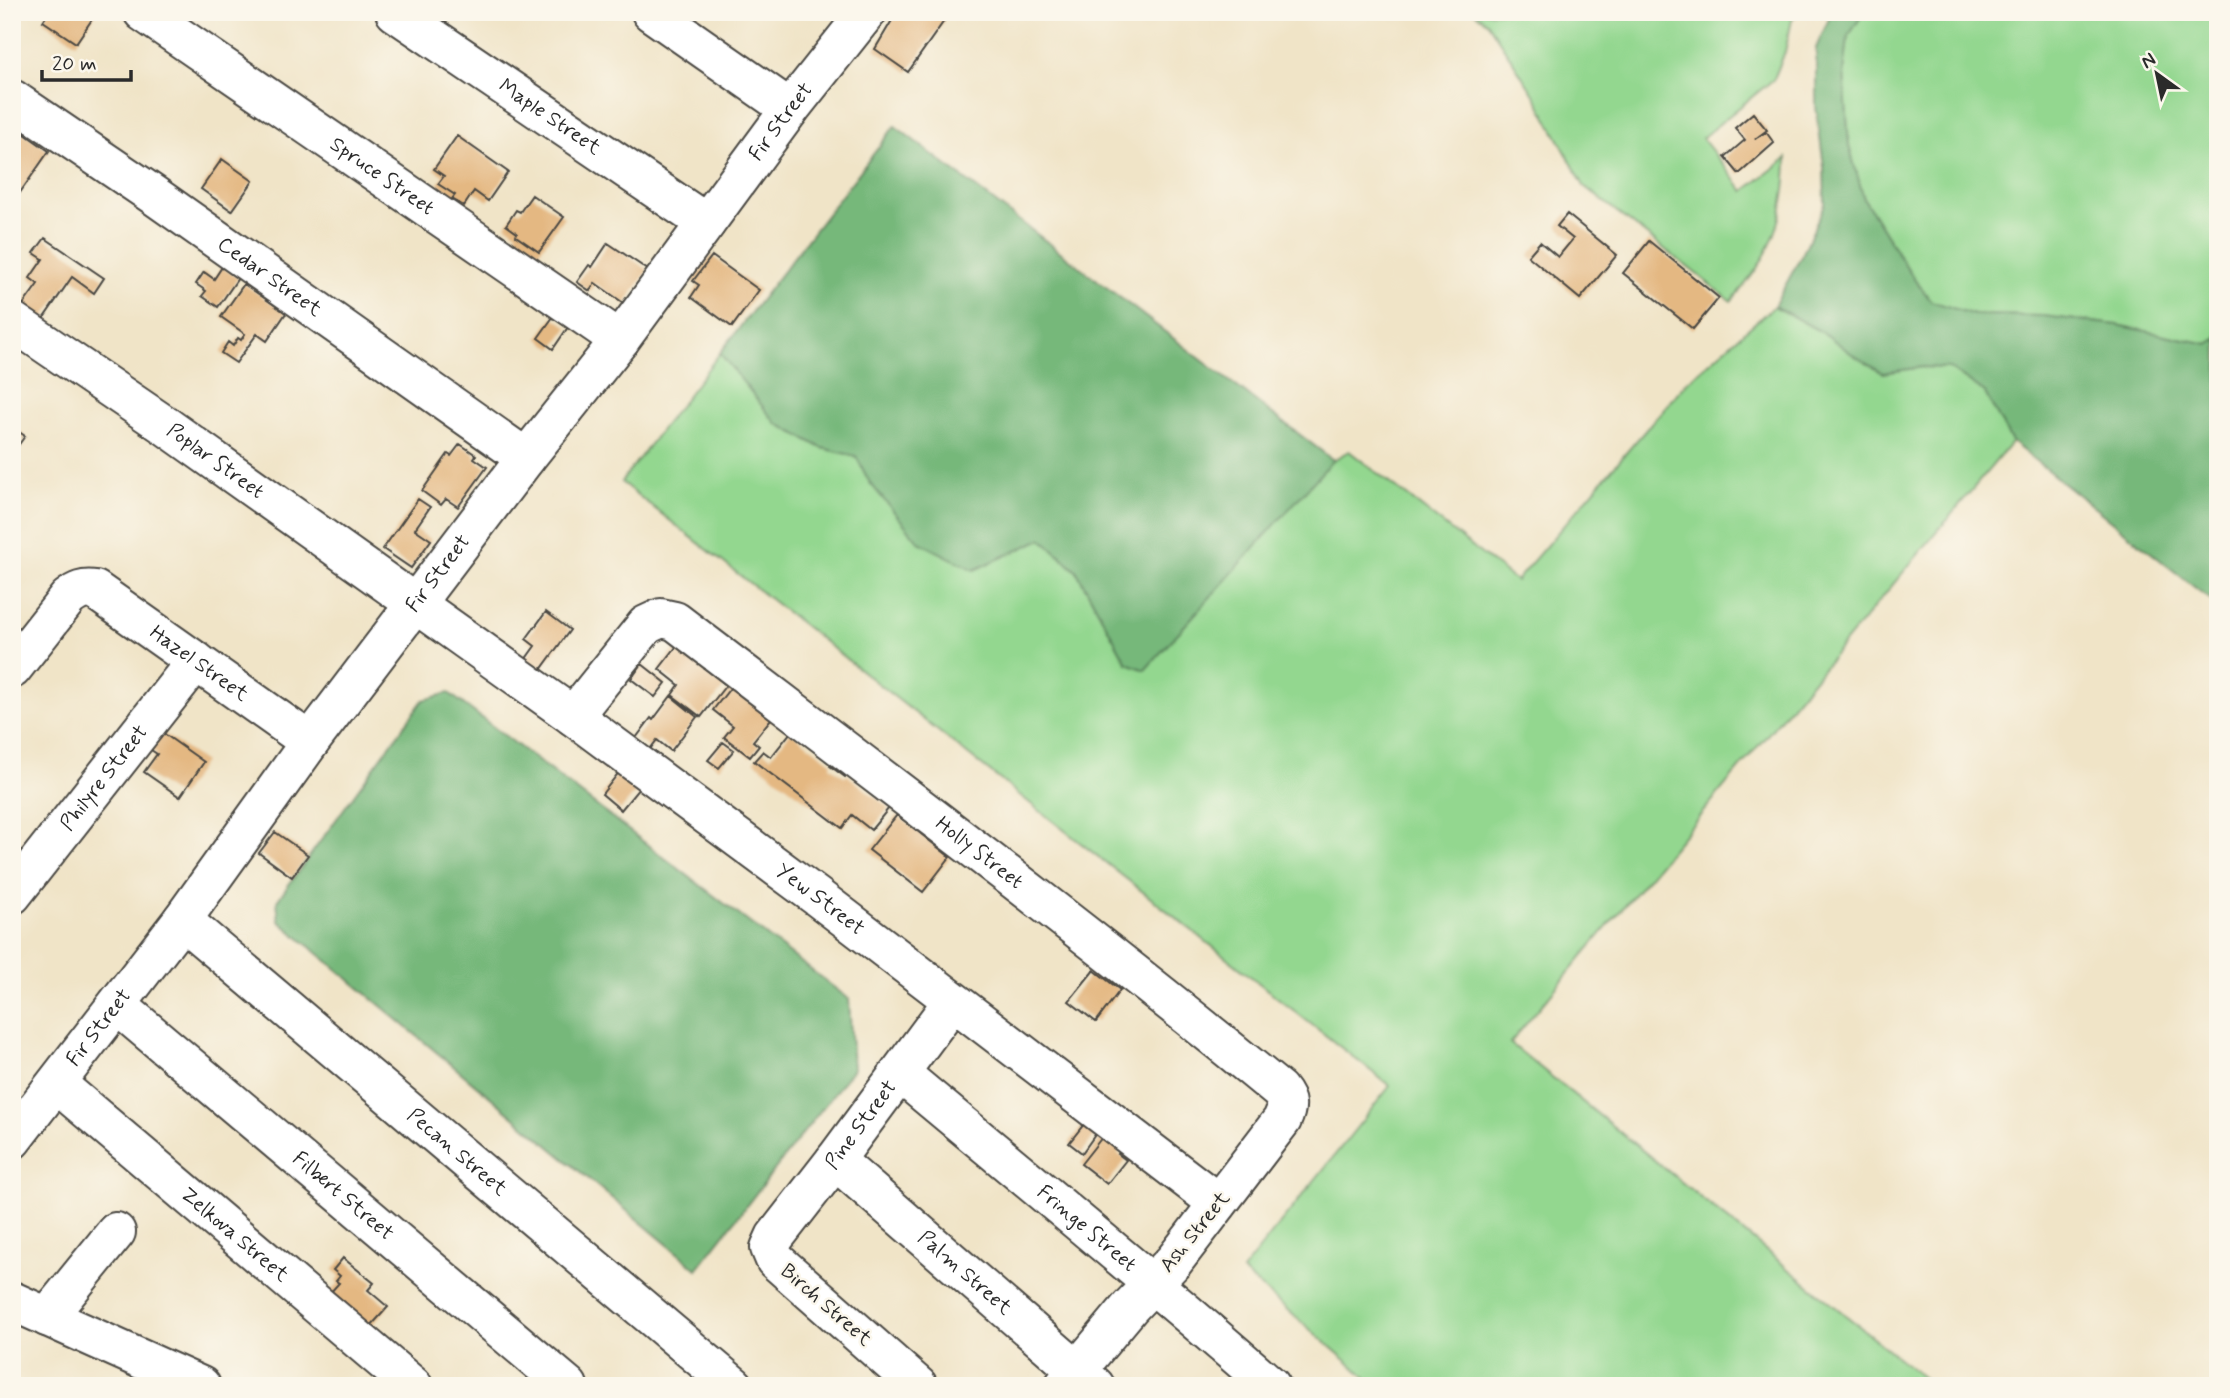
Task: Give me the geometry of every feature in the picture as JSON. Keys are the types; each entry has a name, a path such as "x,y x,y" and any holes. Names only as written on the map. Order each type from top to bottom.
{"street":[{"name":"Spruce Street","path":"143,12 620,340"},
{"name":"Maple Street","path":"395,12 706,223"},
{"path":"651,12 790,109"},
{"name":"Fir Street","path":"12,1139 182,920 310,742 526,458 620,340 790,109 867,12"},
{"name":"Cedar Street","path":"12,99 155,196 526,458"},
{"name":"Poplar Street","path":"12,321 166,426 415,606"},
{"name":"Hazel Street","path":"12,669 68,598 86,589 104,594 310,742"},
{"name":"Yew Street","path":"415,606 573,716 816,896 1218,1203"},
{"name":"Holly Street","path":"573,716 646,625 661,618 675,621 1070,922 1279,1090 1287,1103"},
{"name":"Philyre Street","path":"12,895 196,661"},
{"name":"Pecan Street","path":"182,920 734,1386"},
{"name":"Pine Street","path":"770,1248 775,1237 952,1002"},
{"name":"Filbert Street","path":"117,1005 568,1386"},
{"name":"Fringe Street","path":"900,1073 1271,1386"},
{"name":"Zelkova Street","path":"57,1084 412,1386"},
{"name":"Ash Street","path":"1079,1381 1282,1120 1287,1103"},
{"name":"Palm Street","path":"835,1160 1079,1381"},
{"path":"47,1317 117,1232"},
{"name":"Birch Street","path":"770,1248 775,1260 918,1386"},
{"path":"12,1301 201,1386"}],"green space":[{"path":"1474,12 1797,12 1792,20 1785,52 1774,79 1702,138 1744,191 1787,158 1784,200 1774,235 1757,268 1731,301 1584,186 1538,101 1488,23"},
{"path":"1832,12 1864,12 1848,37 1844,73 1849,146 1864,199 1908,270 1931,301 1974,315 2043,316 2117,325 2208,344 2218,338 2218,606 2012,442 1985,393 1949,368 1922,367 1883,373 1827,335 1774,306 1803,253 1825,204 1824,167 1816,107 1816,48"},
{"path":"1864,12 2218,12 2218,338 2208,344 2117,325 2043,316 1974,315 1931,301 1908,270 1864,199 1849,146 1844,73 1848,36"},
{"path":"895,126 1333,460 1145,670 1127,663 1076,570 1042,539 974,570 919,542 870,483 856,456 822,448 776,423 720,353"},
{"path":"1774,306 1827,335 1883,373 1922,367 1949,368 1985,393 2012,442 1510,1043 1928,1382 1925,1386 1376,1386 1242,1271 1390,1086 621,482 720,353 776,423 822,448 856,456 870,483 974,570 1042,539 1076,570 1127,663 1333,460 1349,451 1516,581 1685,384"},
{"path":"449,693 849,999 853,1069 697,1269 279,921 277,901 423,700"}],"building":[{"path":"49,12 97,12 76,43 43,21"},
{"path":"897,12 930,12 944,21 908,72 875,49"},
{"path":"1753,113 1767,130 1755,139 1766,132 1774,143 1739,174 1725,157 1745,140 1735,128"},
{"path":"12,125 49,151 12,204"},
{"path":"457,136 508,172 488,201 474,191 464,206 452,199 455,195 438,184 444,176 434,169"},
{"path":"222,159 253,181 232,211 201,189"},
{"path":"532,195 564,217 539,252 516,236 517,233 506,225 516,210 520,212"},
{"path":"1567,214 1617,255 1580,299 1528,256 1540,242 1558,257 1573,239 1557,226"},
{"path":"45,238 104,278 94,293 72,277 43,319 23,305 38,284 30,278 43,259 34,253"},
{"path":"1649,241 1719,298 1693,329 1623,273"},
{"path":"608,243 648,270 625,304 595,283 590,291 577,282 589,265 592,267"},
{"path":"712,256 759,290 732,327 691,297 699,285 693,281"},
{"path":"222,267 238,278 218,307 202,296 206,291 196,284 204,272 214,279"},
{"path":"244,284 286,313 267,341 257,334 236,363 221,353 228,342 233,346 238,338 241,340 245,334 221,317"},
{"path":"553,317 568,327 553,349 538,338"},
{"path":"12,427 25,436 12,454"},
{"path":"460,444 487,467 458,507 446,499 441,505 422,491 448,454 451,456"},
{"path":"418,499 430,507 415,529 431,540 411,568 383,549"},
{"path":"546,612 570,630 540,671 525,660 535,646 526,639"},
{"path":"677,646 726,685 701,717 672,695 679,685 659,669"},
{"path":"642,664 666,683 655,697 631,679"},
{"path":"731,687 771,719 753,741 759,746 750,757 724,737 733,726 713,710"},
{"path":"671,696 697,717 671,751 657,740 650,749 636,738"},
{"path":"791,732 832,763 830,766 845,777 847,775 889,808 871,830 852,815 842,828 754,761 763,751 771,757"},
{"path":"163,733 204,762 180,797 144,772 157,754 151,750"},
{"path":"723,742 734,750 719,768 708,760"},
{"path":"620,771 640,787 621,810 602,794"},
{"path":"897,815 950,857 923,892 869,850"},
{"path":"275,832 308,855 292,877 259,853"},
{"path":"1094,970 1120,990 1096,1022 1069,1001"},
{"path":"1085,1123 1097,1132 1082,1153 1069,1143"},
{"path":"1103,1136 1121,1149 1118,1154 1126,1160 1107,1184 1081,1164"},
{"path":"343,1258 374,1283 368,1290 388,1307 369,1328 329,1294 339,1283 336,1281 340,1276 333,1270"}]}
